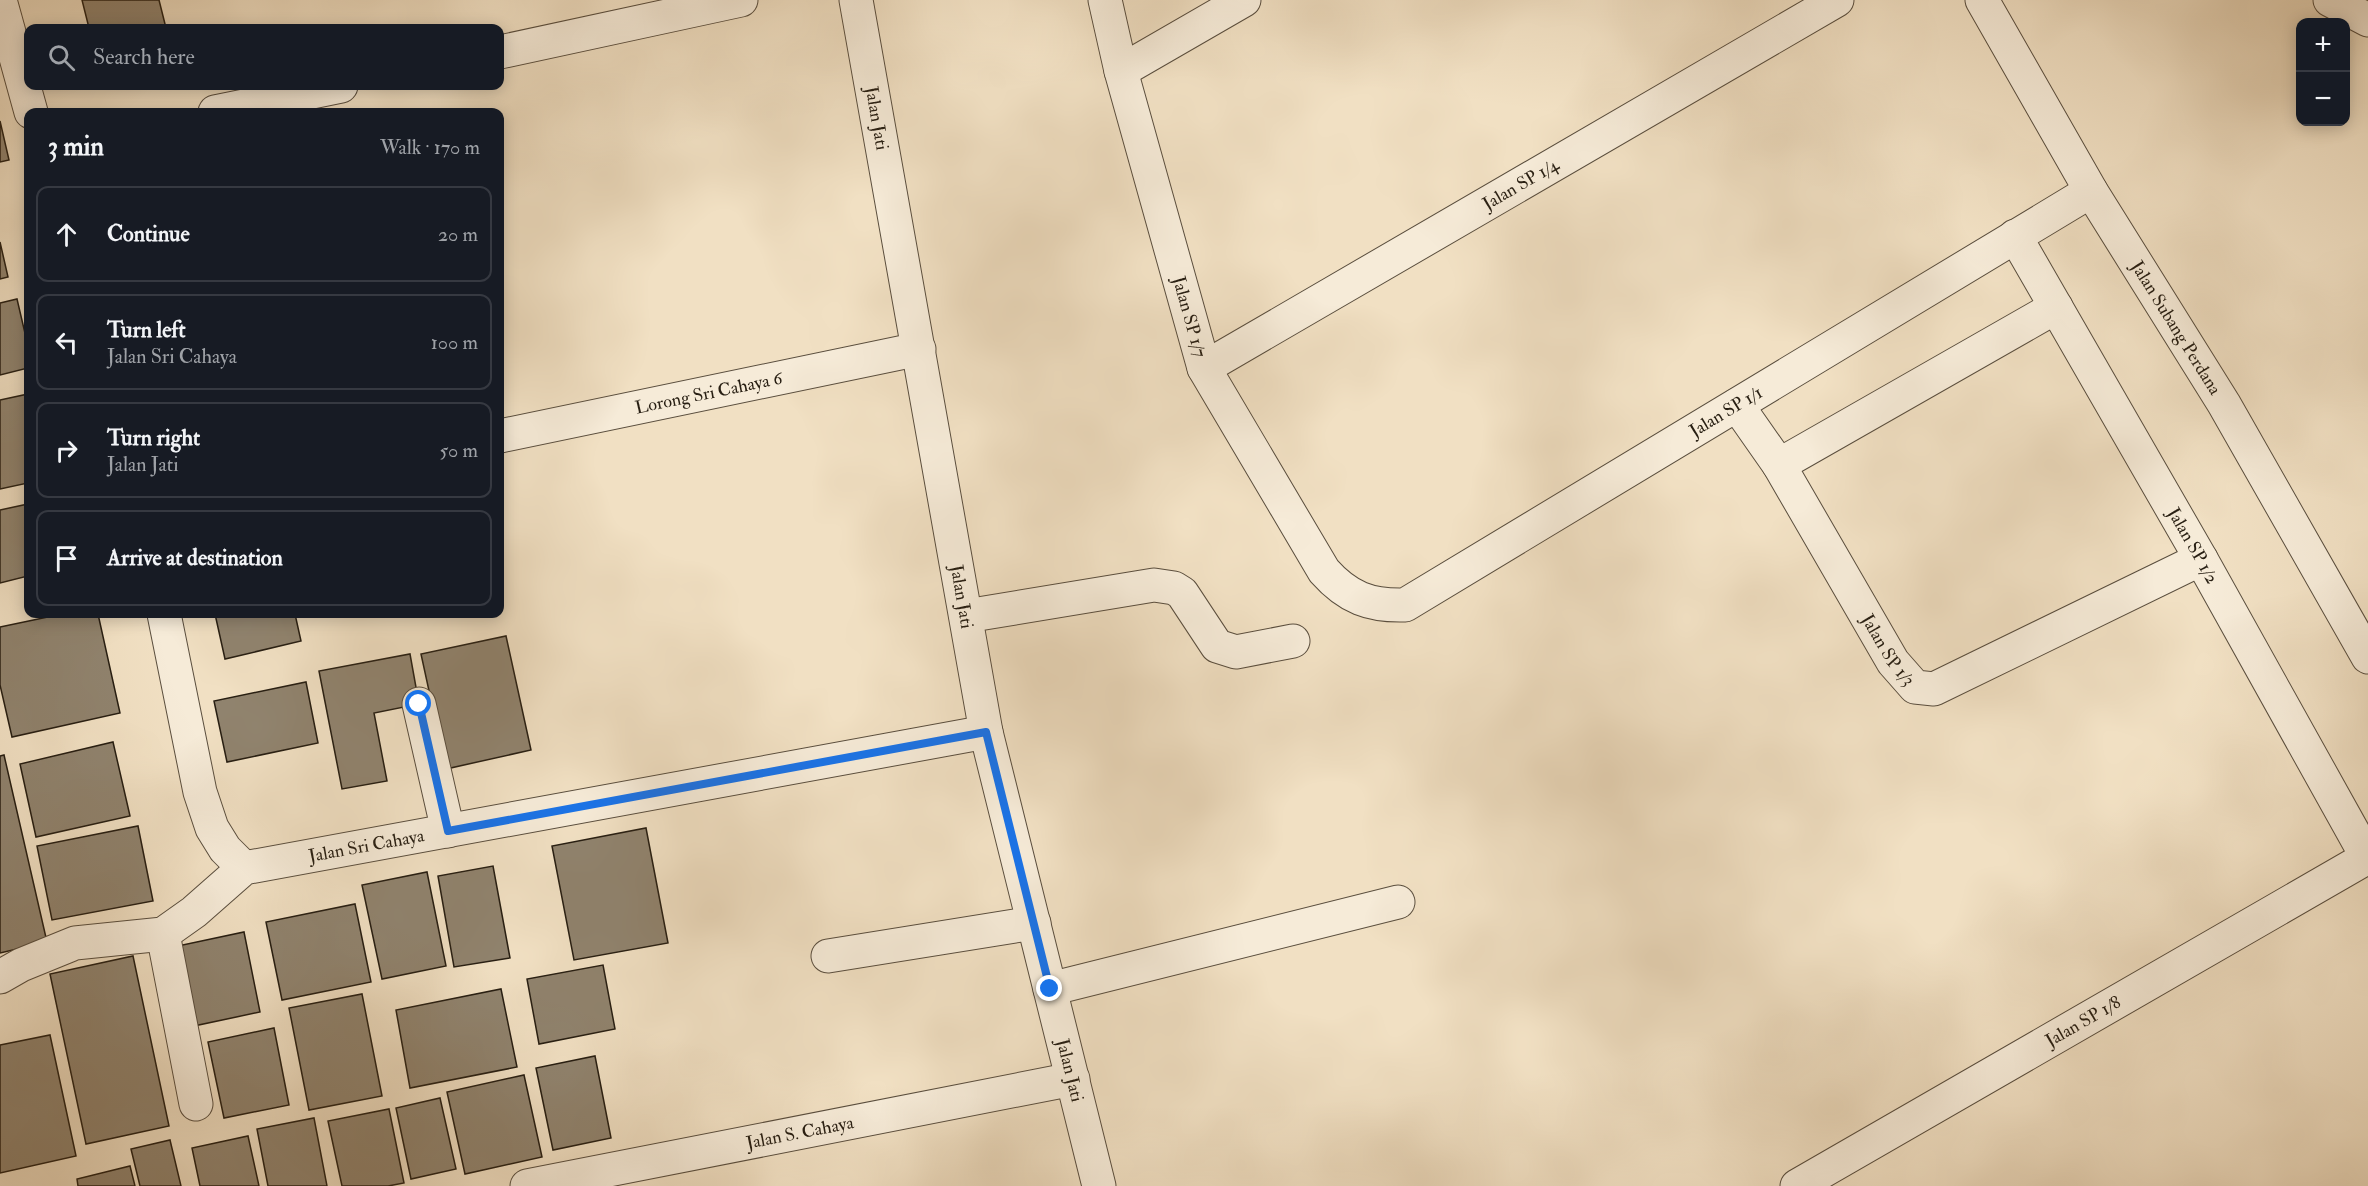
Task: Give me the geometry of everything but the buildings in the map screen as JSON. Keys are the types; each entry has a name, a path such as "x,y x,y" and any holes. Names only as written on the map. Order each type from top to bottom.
{"street":[{"path":"0,0 24,87"},
{"path":"504,51 741,0"},
{"name":"Jalan Jati","path":"856,0 986,732 1099,1186"},
{"name":"Jalan SP 1/7","path":"1105,0 1121,70 1204,368 1324,571 1337,586 1355,596"},
{"path":"1121,70 1244,0"},
{"name":"Jalan SP 1/4","path":"1204,368 1837,0"},
{"name":"Jalan Subang Perdana","path":"1982,0 2091,191 2224,404 2368,657"},
{"path":"2330,0 2368,20"},
{"path":"25,90 30,108"},
{"path":"234,108 322,90"},
{"name":"Jalan SP 1/1","path":"1355,596 1378,606 1405,605 2091,191"},
{"name":"Jalan SP 1/2","path":"2015,236 2201,559 2367,857"},
{"path":"1779,465 2056,307"},
{"name":"Lorong Sri Cahaya 6","path":"504,435 919,349"},
{"name":"Jalan SP 1/3","path":"1737,405 1779,465 1893,662 1915,687 1934,689 2201,559"},
{"path":"966,616 1154,585 1174,588 1182,593 1217,646 1236,652 1293,641"},
{"path":"0,977 75,943 163,933 194,912 244,868 225,849 212,828 200,792 165,618"},
{"path":"419,704 448,831"},
{"name":"Jalan Sri Cahaya","path":"244,868 986,732"},
{"name":"Jalan SP 1/8","path":"1797,1186 2367,857"},
{"path":"1050,989 1398,902"},
{"path":"828,956 1034,923"},
{"path":"163,933 196,1104"},
{"name":"Jalan S. Cahaya","path":"527,1186 1072,1079"}],"route":[{"path":"419,704 448,831 986,732 1050,989"}]}
